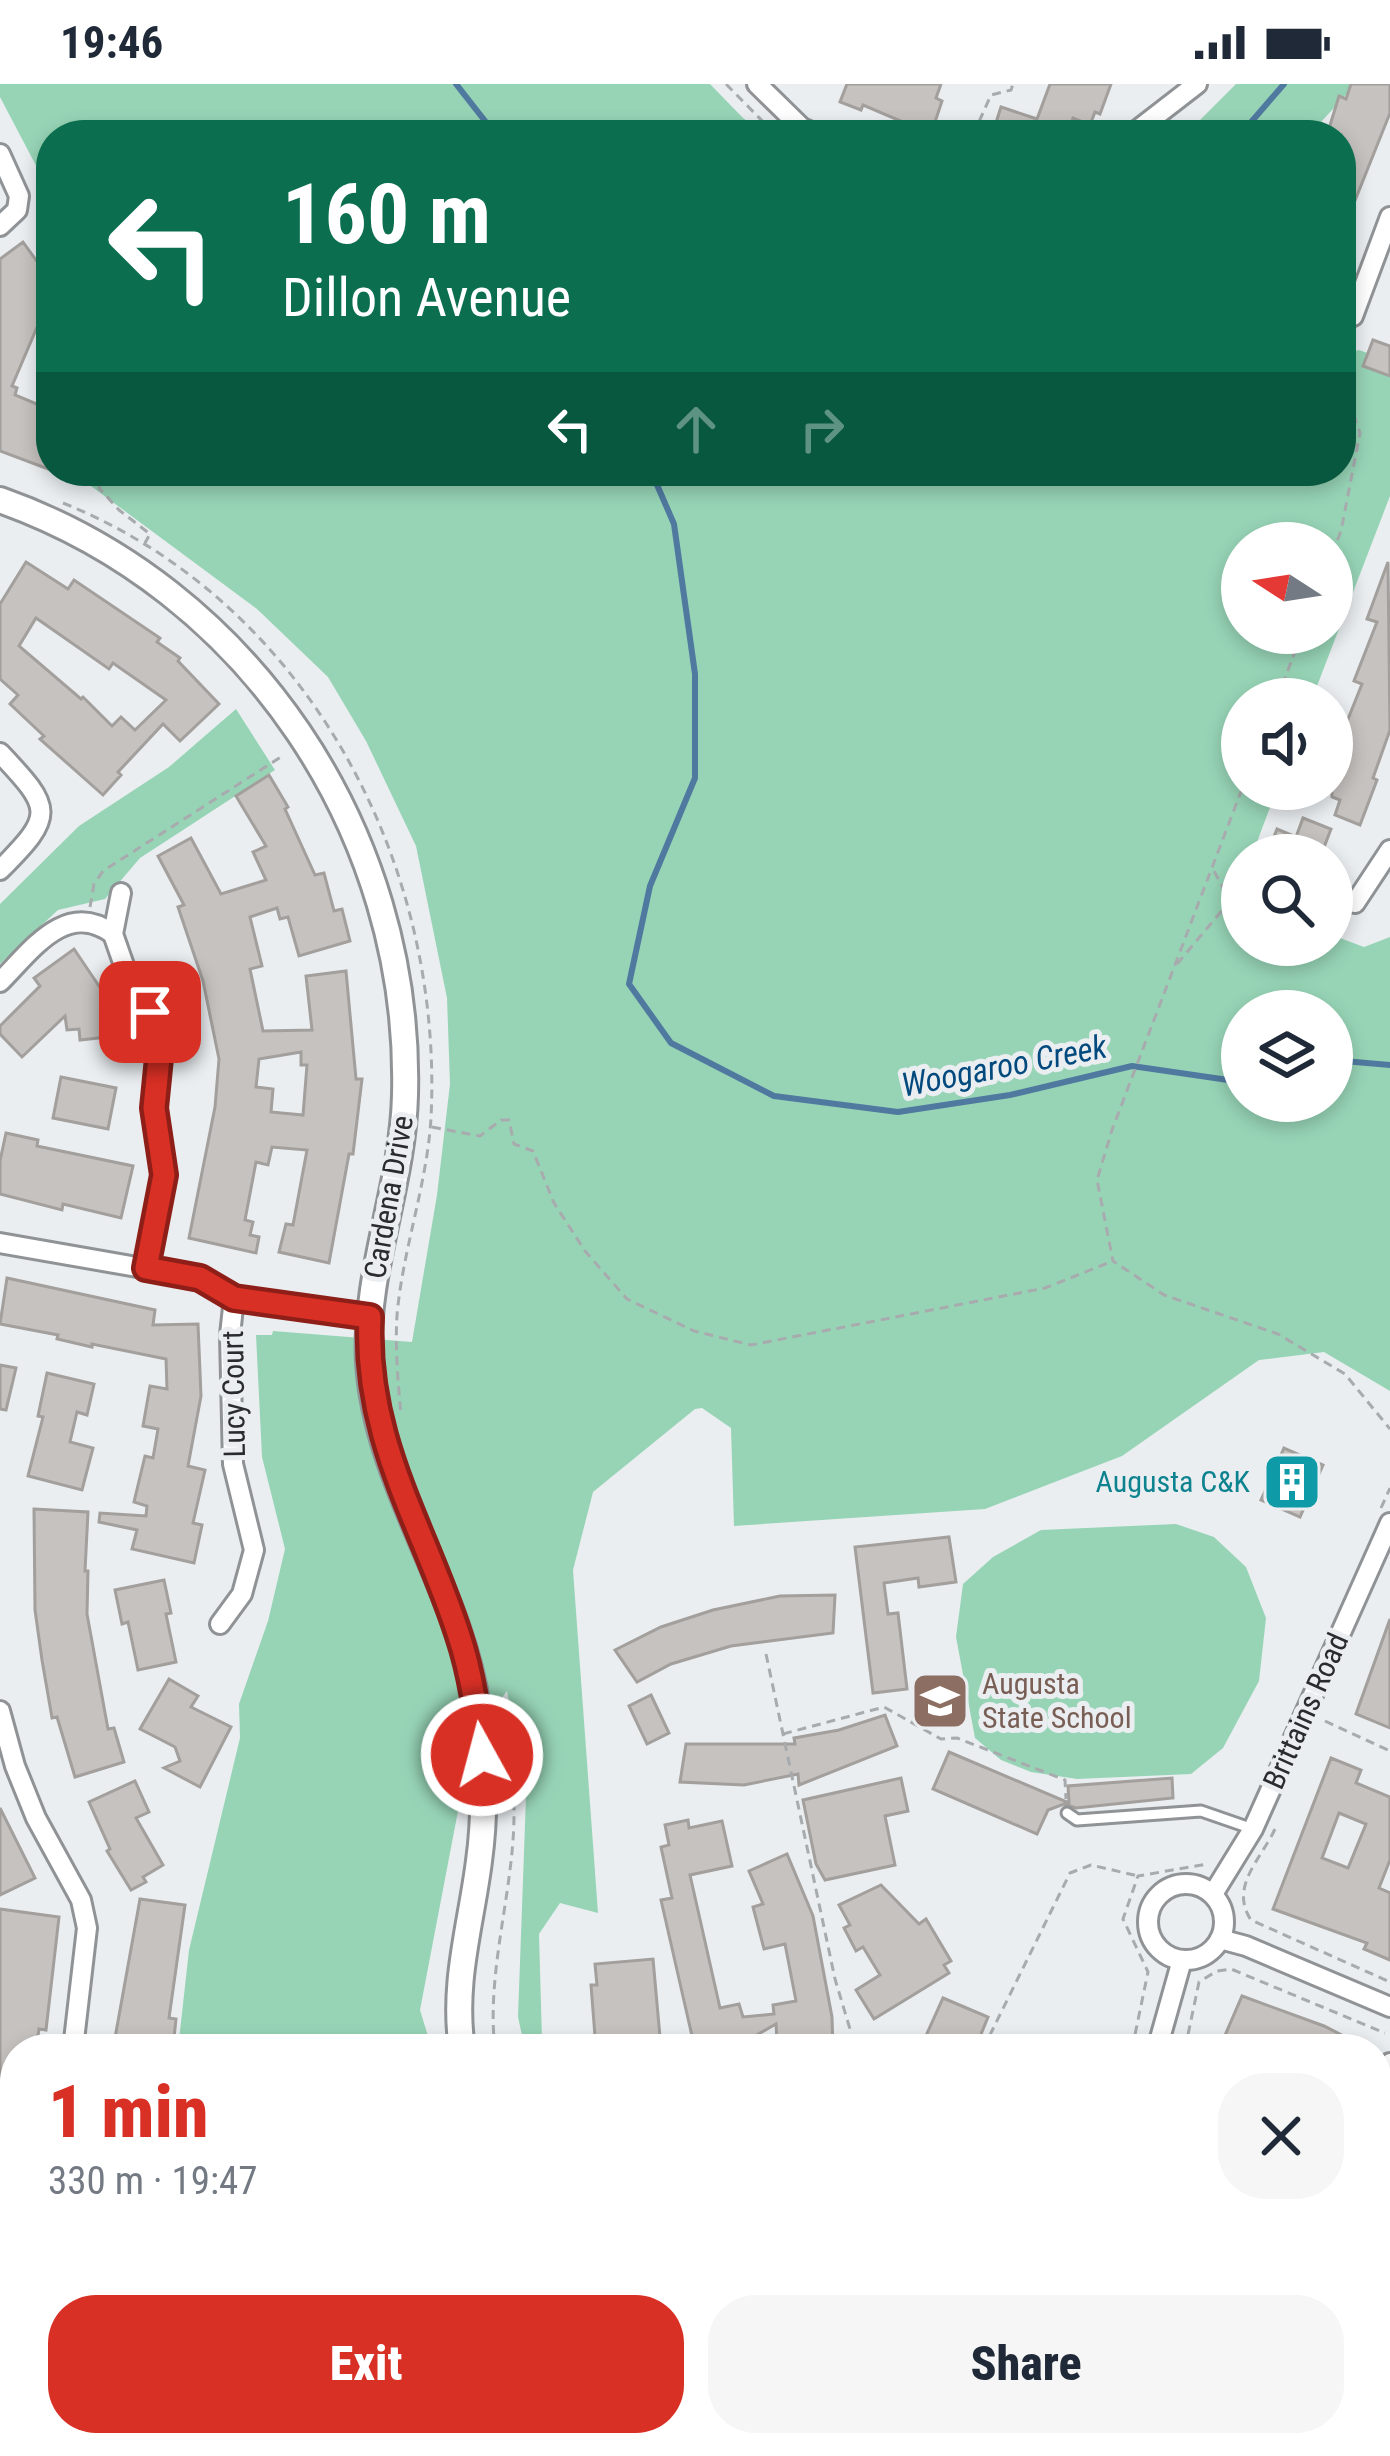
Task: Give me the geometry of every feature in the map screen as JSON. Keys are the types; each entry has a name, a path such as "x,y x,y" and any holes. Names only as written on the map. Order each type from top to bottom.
{"street":[{"path":"757,84 794,120"},
{"path":"1150,120 1197,84"},
{"path":"0,154 19,196 17,210 0,226"},
{"path":"1356,308 1390,217"},
{"name":"Cardena Drive","path":"0,500 83,537 160,585 243,660 306,741 365,852 382,903 402,1002 405,1098 370,1317 370,1371 381,1431 458,1632 476,1704 483,1820 458,1990 461,2034"},
{"path":"0,753 32,786 40,801 41,818 37,834 0,870"},
{"path":"1355,903 1390,850"},
{"path":"121,893 113,934 127,974 150,1012 160,1048 154,1108 164,1175 146,1268"},
{"path":"0,982 55,928 87,921 113,934"},
{"path":"0,1243 200,1278 234,1298 370,1317"},
{"name":"Lucy Court","path":"220,1624 242,1594 254,1550 233,1464 230,1335 234,1298"},
{"name":"Brittains Road","path":"1213,1894 1253,1829 1385,1516"},
{"path":"0,1711 14,1766 36,1818 81,1900 87,1928 75,2034"},
{"path":"1194,1884 1213,1894 1223,1911 1220,1940 1204,1956 1170,1958 1153,1942 1148,1919 1156,1898 1173,1886 1194,1884"},
{"path":"1220,1940 1246,1946 1390,2007"},
{"path":"1161,2034 1182,1960"}],"lane":[{"path":"1067,1813 1077,1820 1201,1811 1253,1829"}],"path":[{"path":"726,84 761,120"},
{"path":"980,120 991,95 1011,90 1013,84"},
{"path":"1356,421 1360,433 1356,454"},
{"path":"100,486 119,510 150,534 144,545"},
{"path":"1343,522 1350,486"},
{"path":"87,921 94,884 104,871 306,741"},
{"path":"1234,810 1096,1180 1113,1261 1164,1295 1277,1334 1345,1374 1390,1429"},
{"path":"1212,868 1221,884"},
{"path":"1172,970 1221,912"},
{"path":"430,1127 480,1136 501,1120 511,1122 514,1144 533,1151 554,1203 627,1299 694,1331 751,1345 1045,1288 1113,1261"},
{"path":"1385,1516 1390,1488"},
{"path":"766,1654 835,1979 852,2034"},
{"path":"783,1734 884,1707 941,1739 957,1738 1065,1780 1067,1813"},
{"path":"1323,1721 1390,1751"},
{"path":"1281,1816 1241,1892 1252,1920 1390,1982"},
{"path":"990,2034 1070,1873 1090,1865 1138,1876 1212,1863"},
{"path":"1135,2034 1148,1972 1123,1919 1138,1876"},
{"path":"1188,2034 1199,1982 1231,1969 1385,2033"}],"green space":[{"path":"0,84 710,84 746,120 36,120 36,166 0,97"},
{"path":"1236,84 1356,84 1323,120 1200,120"},
{"path":"1356,351 1390,361 1390,496 1353,592 1353,522 1221,522 1221,654 1329,654 1320,678 1221,678 1221,810 1269,810 1260,834 1221,834 1221,966 1353,966 1353,943 1364,947 1390,937 1390,1391 1324,1352 1259,1360 1122,1456 985,1509 734,1526 731,1428 702,1408 695,1409 593,1492 573,1570 598,1913 560,1903 539,1934 542,2034 522,2034 518,2017 526,1797 507,1691 457,1757 462,1790 420,2010 427,2034 180,2034 189,1950 240,1738 239,1704 268,1621 285,1549 262,1457 256,1335 272,1335 273,1331 412,1342 450,1084 447,998 416,846 366,741 328,677 257,609 91,486 1356,486"},
{"path":"236,709 275,770 140,858 105,899 58,910 0,964 0,904 79,826 169,767"},
{"path":"1176,1524 1214,1537 1246,1567 1266,1618 1259,1681 1223,1748 1191,1774 1077,1779 1031,1772 1001,1760 975,1738 956,1637 963,1584 993,1557 1041,1530"}],"building":[{"path":"847,84 941,84 936,120 898,120 863,105 861,110 840,102"},
{"path":"1050,84 1111,84 1100,114 1095,112 1092,120 997,120 1001,107 1037,119"},
{"path":"1351,84 1390,84 1390,113 1356,198 1356,120 1332,120 1339,96 1346,99"},
{"path":"23,242 36,260 36,330 12,386 17,388 15,395 36,404 36,464 0,451 0,259"},
{"path":"1373,340 1390,346 1390,376 1363,366"},
{"path":"26,562 68,589 74,580 160,638 157,642 180,658 219,704 180,741 163,724 103,795 40,739 44,736 10,704 18,695 0,679 0,604","holes":["36,618 109,669 113,663 166,700 135,730 121,717 112,726 19,646"]},
{"path":"1388,562 1390,730 1360,825 1335,815 1337,810 1353,810 1353,706 1362,684 1354,681 1377,622 1367,619"},
{"path":"269,775 288,807 315,875 324,873 334,911 342,909 350,941 299,956 288,917 280,919 277,908 250,917 262,966 250,969 263,1031 312,1030 306,976 346,971 356,1079 362,1079 353,1154 349,1154 329,1263 279,1252 286,1224 293,1225 307,1150 272,1147 268,1165 256,1162 245,1220 253,1222 250,1235 259,1237 256,1253 189,1238 215,1107 219,1059 203,981 178,907 184,905 158,856 191,838 221,894 266,880 253,852 266,846 236,796","holes":["301,1052 301,1065 307,1065 303,1115 271,1112 273,1089 256,1087 259,1059"]},
{"path":"1303,818 1331,829 1329,834 1297,834"},
{"path":"74,949 101,989 108,1037 80,1040 79,1029 67,1030 65,1016 22,1057 0,1034 0,1026 40,986 34,978"},
{"path":"61,1077 116,1088 108,1129 53,1118"},
{"path":"6,1133 38,1140 37,1146 133,1166 121,1218 63,1204 62,1210 0,1194"},
{"path":"7,1278 155,1310 153,1325 198,1324 201,1396 188,1466 205,1470 193,1523 202,1525 194,1563 132,1549 137,1530 99,1522 100,1513 146,1516 147,1506 134,1502 145,1456 153,1458 158,1429 143,1426 150,1386 167,1389 166,1359 0,1324"},
{"path":"0,1365 16,1368 6,1410 0,1409"},
{"path":"47,1373 94,1384 87,1415 77,1412 70,1442 93,1448 82,1490 28,1476 43,1417 38,1416"},
{"name":"Augusta C&K","path":"1284,1448 1323,1465 1300,1517 1261,1500"},
{"path":"34,1509 88,1512 87,1614 108,1729 114,1728 124,1762 75,1777 57,1717 52,1718 42,1660 35,1610"},
{"path":"949,1537 956,1582 919,1587 918,1578 884,1583 888,1614 898,1613 907,1689 873,1693 855,1547"},
{"path":"164,1580 176,1662 138,1670 128,1622 122,1624 115,1590"},
{"path":"835,1595 833,1633 731,1646 671,1664 637,1682 615,1650 661,1627 713,1610 780,1596"},
{"path":"1390,1619 1390,1728 1356,1714"},
{"path":"169,1679 198,1696 191,1707 231,1727 200,1787 164,1768 180,1761 175,1747 140,1729"},
{"path":"651,1695 669,1733 647,1744 629,1706"},
{"path":"885,1715 897,1746 799,1785 798,1774 744,1785 680,1782 686,1744 795,1744 794,1738"},
{"path":"949,1752 1069,1803 1068,1786 1172,1778 1173,1798 1076,1808 1064,1804 1048,1810 1037,1834 933,1789"},
{"path":"1331,1758 1361,1770 1356,1783 1390,1797 1390,1860 1379,1888 1390,1893 1390,1960 1364,1949 1367,1943 1273,1909","holes":["1339,1813 1366,1824 1348,1868 1322,1858"]},
{"path":"901,1778 908,1811 885,1816 895,1865 825,1880 816,1864 803,1800"},
{"path":"135,1781 149,1812 136,1818 163,1865 131,1890 107,1851 89,1802"},
{"path":"0,1808 35,1878 0,1895"},
{"path":"688,1820 689,1828 722,1821 732,1866 690,1875 720,2008 739,2004 743,2017 774,2014 773,2005 796,2001 785,1944 764,1949 753,1907 763,1904 749,1871 787,1854 813,1916 833,2034 777,2034 776,2024 758,2034 692,2034 661,1900 672,1898 661,1847 669,1845 665,1825"},
{"path":"881,1885 919,1924 926,1919 951,1961 944,1965 949,1973 874,2019 856,1990 880,1975 863,1947 856,1951 839,1905"},
{"path":"140,1899 185,1905 169,2018 176,2019 174,2034 116,2034"},
{"path":"0,1909 59,1917 46,2030 0,2034"},
{"path":"653,1959 660,2034 595,2034 591,1985 597,1985 595,1964"},
{"path":"1242,1996 1340,2034 1226,2034"},
{"path":"943,1998 988,2017 981,2034 927,2034"}],"waterway":[{"name":"Woogaroo Creek","path":"456,84 484,120"},
{"path":"1253,120 1284,84"},
{"name":"Woogaroo Creek","path":"658,486 674,524 695,674 695,778 650,886 629,984 671,1043 774,1096 898,1112 1010,1095 1132,1066 1221,1079"},
{"name":"Woogaroo Creek","path":"1353,1062 1390,1065"}],"place":[{"name":"Augusta C&K","path":"1292,1482"},
{"name":"Augusta State School","path":"940,1701"}],"route":[{"path":"150,1012 160,1048 154,1108 164,1175 146,1268 200,1278 234,1298 370,1317 368,1345 376,1415 390,1465 458,1632 469,1668 482,1755"}]}
